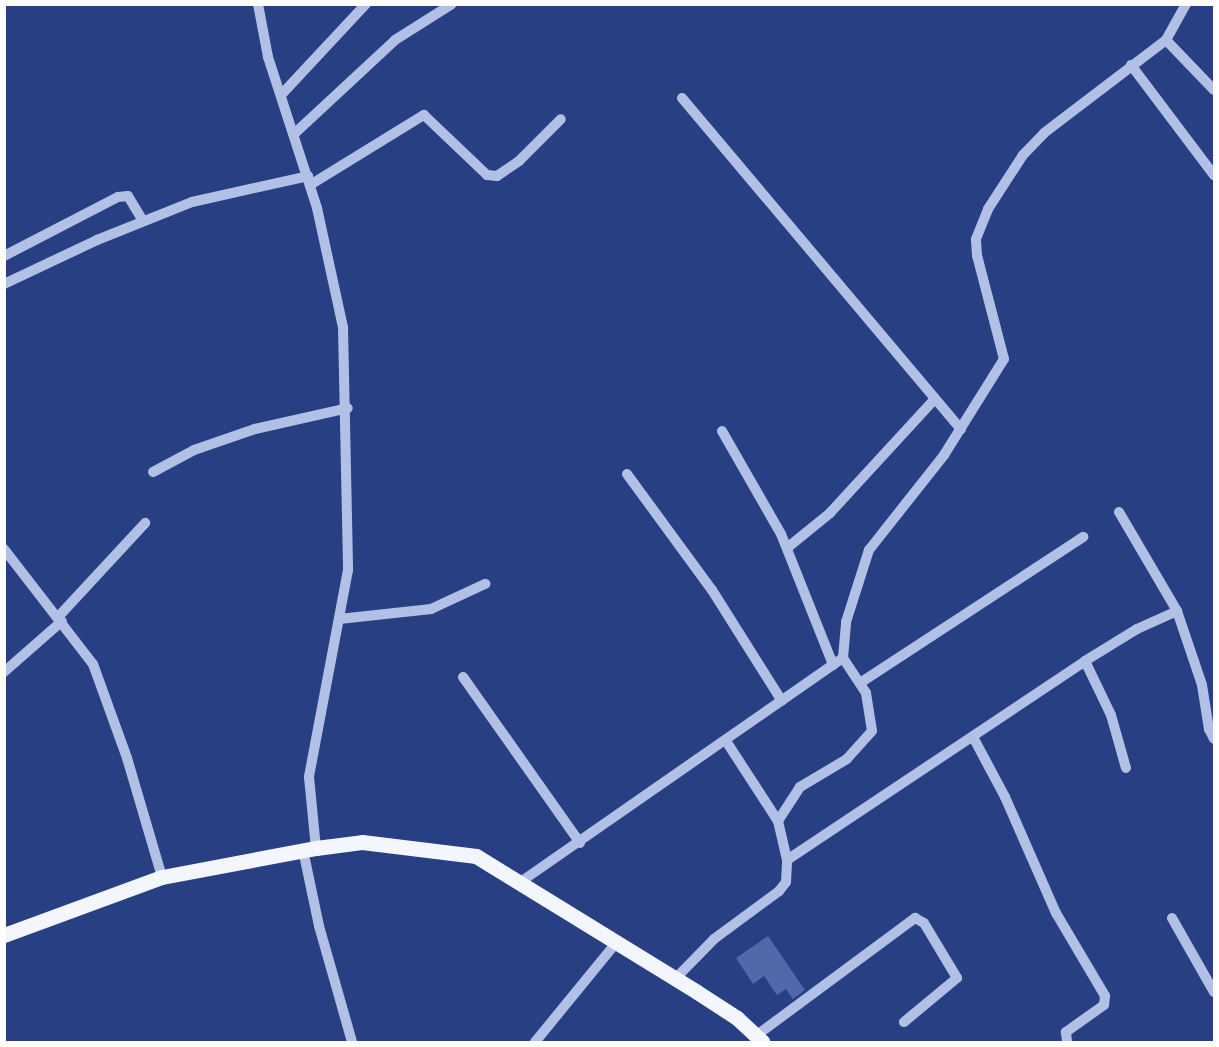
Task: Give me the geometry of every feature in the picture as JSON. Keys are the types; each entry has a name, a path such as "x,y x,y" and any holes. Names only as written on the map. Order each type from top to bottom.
{"main road":[{"path":"4,935 162,877 309,849 362,842 476,856 697,992 760,1039"}],"street":[{"path":"258,4 281,95 309,180 340,300 348,408 348,570 309,777 309,849 319,926 352,1042"},
{"path":"281,95 366,4"},
{"path":"294,134 395,40 452,4"},
{"path":"519,883 580,843 838,662 846,622 869,550 961,429 1004,359 977,255 976,239 988,209 1023,155 1044,133 1166,40 1186,4"},
{"path":"1166,40 1215,90"},
{"path":"1131,65 1215,175"},
{"path":"682,98 961,429"},
{"path":"4,284 143,221 203,199 309,180 424,115 487,175 497,176 519,161 561,119"},
{"path":"4,256 118,197 128,196 143,221"},
{"path":"787,548 830,513 935,399"},
{"path":"153,472 194,450 255,429 348,408"},
{"path":"722,431 758,488 838,662 860,683 872,718 866,741 847,759 800,787 778,821"},
{"path":"627,474 712,590 782,701"},
{"path":"1119,512 1177,611 1202,685 1209,729 1215,739"},
{"path":"4,672 61,619 145,523"},
{"path":"860,683 1083,537"},
{"path":"6,554 61,619 93,664 127,758 162,877"},
{"path":"339,619 431,609 485,584"},
{"path":"787,860 1085,661 1137,629 1177,611"},
{"path":"1085,661 1111,715 1126,768"},
{"path":"463,677 580,843"},
{"path":"973,737 1005,797 1040,882 1106,999 1104,1005 1068,1029 1067,1042"},
{"path":"676,980 714,939 779,891 786,882 787,860 778,821 726,741"},
{"path":"760,1039 915,918 924,923 957,978 904,1022"},
{"path":"1172,918 1215,992"},
{"path":"535,1042 616,943"}],"building":[{"path":"768,936 805,990 793,999 786,989 777,995 764,976 753,984 736,958"}]}
